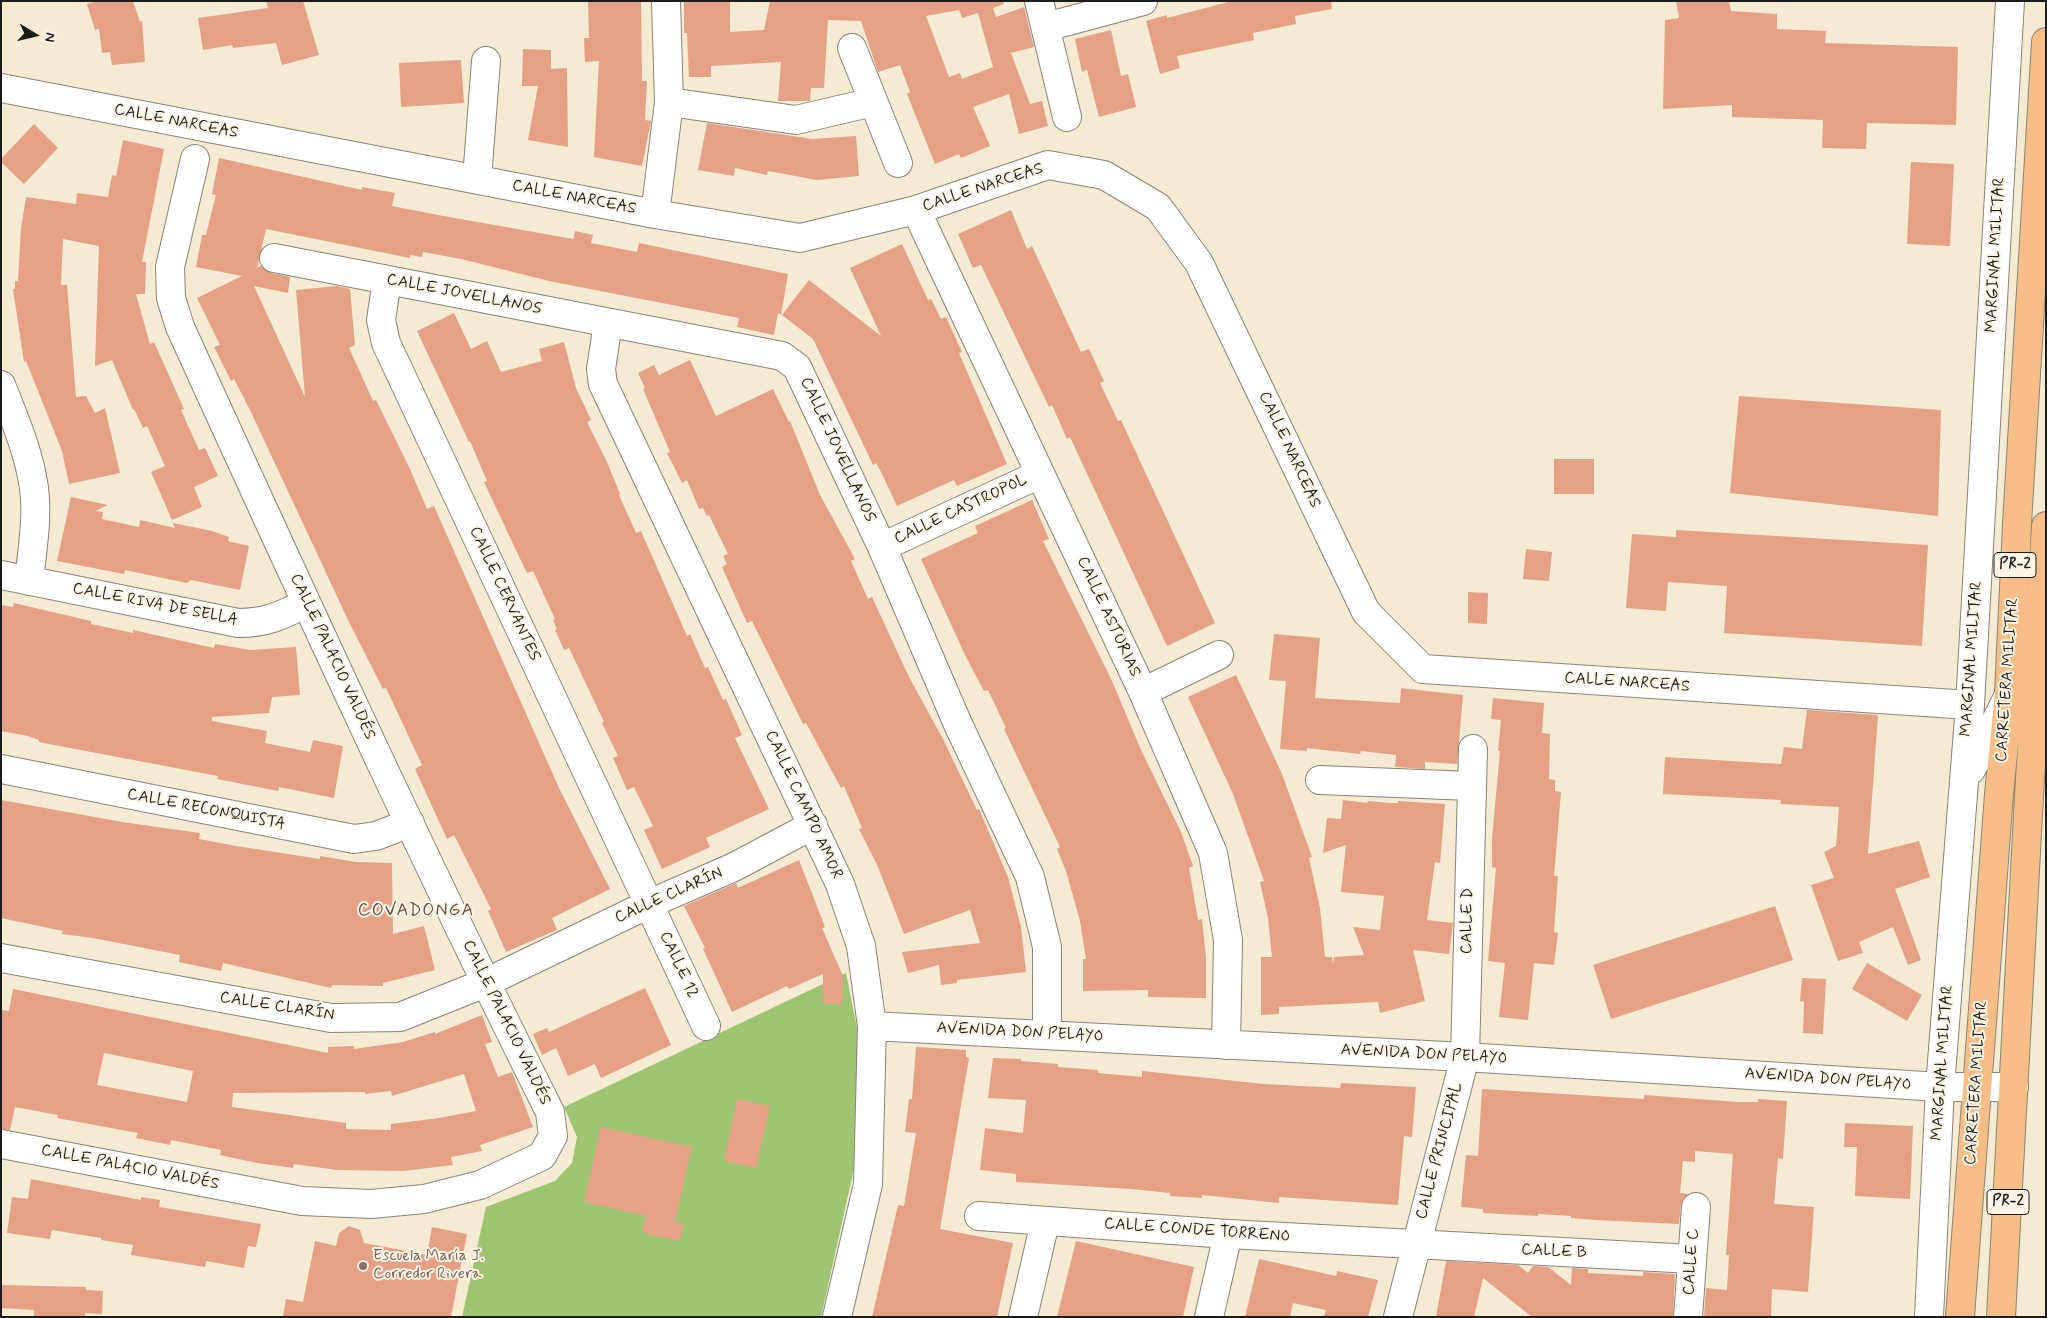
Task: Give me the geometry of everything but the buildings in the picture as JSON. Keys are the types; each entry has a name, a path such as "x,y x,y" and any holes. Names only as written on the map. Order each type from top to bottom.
{"main road":[{"name":"CARRETERA MILITAR","path":"1960,1317 1999,794 2009,693 2046,42"},
{"name":"CARRETERA MILITAR","path":"2001,1317 2046,526"}],"street":[{"path":"655,214 669,102 666,1"},
{"path":"1068,117 1042,14 1143,1"},
{"name":"MARGINAL MILITAR","path":"1929,1317 1940,1087 1970,705 2010,1"},
{"path":"852,48 898,163"},
{"path":"477,179 486,61"},
{"name":"CALLE NARCEAS","path":"1,88 655,214 800,238 916,210 1048,165 1104,175 1158,207 1199,263 1366,612 1423,669 1970,705"},
{"path":"669,102 796,120 873,102"},
{"path":"2002,146 2039,148"},
{"name":"CALLE PALACIO VALDÉS","path":"1,1144 302,1201 371,1204 424,1199 480,1185 542,1156 553,1136 550,1112 485,983 306,602 180,327 171,298 170,267 195,159"},
{"name":"CALLE ASTURIAS","path":"916,210 1143,692 1213,853 1228,940 1226,1045"},
{"name":"CALLE JOVELLANOS","path":"274,258 782,356 790,360 797,367 882,547 957,722 1030,876 1047,947 1046,1035"},
{"name":"CALLE CERVANTES","path":"387,280 381,320 386,343 649,904"},
{"name":"CALLE CAMPO AMOR","path":"608,323 601,369 603,384 813,825 840,884 861,946 872,1026 868,1184 837,1317"},
{"path":"1,385 28,458 34,490 34,534 29,581"},
{"name":"CALLE CASTROPOL","path":"882,547 1040,474"},
{"name":"CALLE RIVA DE SELLA","path":"1,575 238,623 260,623 281,616 306,602"},
{"path":"1143,692 1219,655"},
{"path":"1964,786 2009,693"},
{"name":"CALLE D","path":"1465,1057 1471,786 1474,749"},
{"name":"CALLE RECONQUISTA","path":"1,769 354,839 376,836 410,823"},
{"path":"1320,780 1471,786"},
{"name":"CALLE CLARÍN","path":"1,958 331,1018 400,1017 485,983 649,904 734,867 813,825"},
{"name":"CALLE 12","path":"649,904 706,1026"},
{"name":"AVENIDA DON PELAYO","path":"872,1026 1465,1057 1940,1087 2014,1087"},
{"name":"CALLE PRINCIPAL","path":"1398,1317 1465,1057"},
{"name":"CALLE C","path":"1688,1317 1696,1207"},
{"name":"CALLE CONDE TORRENO","path":"979,1216 1228,1234 1416,1244"},
{"path":"1023,1317 1045,1222"},
{"path":"1209,1317 1228,1234"},
{"name":"CALLE B","path":"1416,1244 1692,1260"}],"green space":[{"path":"846,973 858,1033 857,1155 821,1317 462,1317 486,1207 555,1181 572,1163 577,1137 564,1107"}],"place":[{"name":"Escuela María J. Corredor Rivera","path":"363,1266"}],"district":[{"name":"COVADONGA","path":"416,911"}]}
